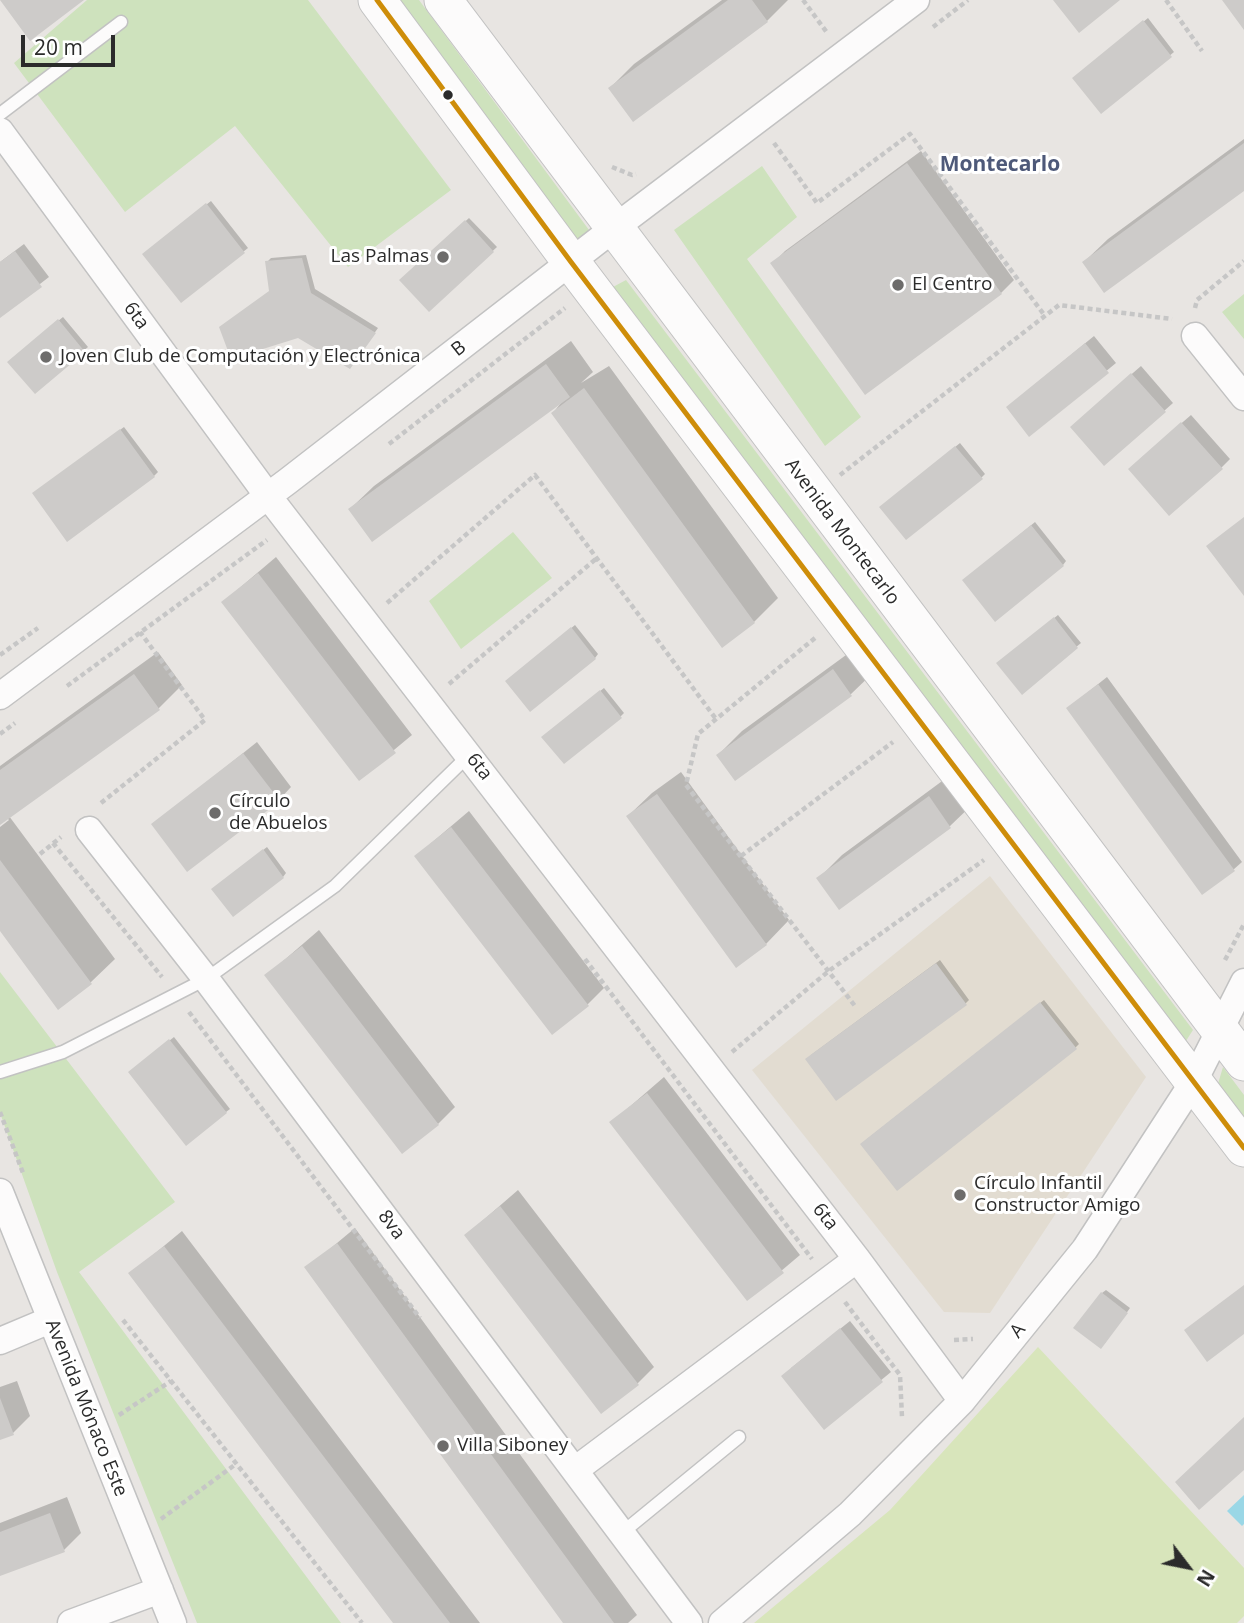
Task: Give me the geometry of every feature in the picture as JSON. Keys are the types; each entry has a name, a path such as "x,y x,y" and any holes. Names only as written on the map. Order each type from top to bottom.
{"main road":[{"path":"377,0 570,262 1244,1148"},
{"name":"Avenida Montecarlo","path":"443,0 613,229 1244,1062"}],"street":[{"name":"B","path":"0,696 268,496 613,229 916,0"},
{"name":"6ta","path":"0,131 268,496 470,754 857,1259 962,1401"},
{"path":"1193,328 1244,397"},
{"name":"8va","path":"89,830 206,979 689,1623"},
{"name":"A","path":"722,1623 850,1514 962,1401 1085,1249 1194,1081 1244,982"},
{"name":"Avenida Mónaco Este","path":"0,1192 173,1623"},
{"path":"575,1470 857,1259"},
{"path":"0,1341 50,1320"},
{"path":"71,1623 160,1590"}],"lane":[{"path":"0,114 121,22"},
{"path":"0,1072 64,1052 206,979 335,886 470,754"},
{"path":"623,1532 739,1437"}],"path":[{"path":"803,0 842,55"},
{"path":"924,34 968,0"},
{"path":"1166,0 1202,51"},
{"path":"757,120 817,203 910,134 1045,316"},
{"path":"837,478 1059,305 1193,328 1198,300 1244,261"},
{"path":"383,448 568,306"},
{"path":"386,604 535,475 716,719"},
{"path":"65,687 267,540 276,550"},
{"path":"449,684 597,558"},
{"path":"377,593 394,614"},
{"path":"89,830 80,820 205,720 120,606"},
{"path":"818,636 698,734 686,785 855,1006"},
{"path":"441,674 457,695"},
{"path":"0,734 22,718"},
{"path":"741,856 900,738"},
{"path":"53,843 176,994 426,1325"},
{"path":"729,1054 830,970 990,856"},
{"path":"1220,968 1244,924"},
{"path":"580,952 900,1375 904,1414 897,1424"},
{"path":"721,1043 738,1065"},
{"path":"123,1320 362,1623"},
{"path":"952,1340 972,1341 981,1332"},
{"path":"114,1418 171,1381"},
{"path":"159,1521 236,1464"}],"shaded area":[{"name":"Círculo Infantil Constructor Amigo","path":"990,876 1146,1077 990,1313 944,1312 752,1070"}],"green space":[{"path":"87,0 308,0 451,190 348,267 235,126 125,212 14,63"},
{"path":"400,0 419,0 592,234 579,247"},
{"path":"762,166 797,217 747,259 861,417 825,446 674,230"},
{"path":"626,280 1193,1030 1184,1044 613,287"},
{"path":"1244,294 1244,339 1222,312"},
{"path":"513,532 552,578 461,649 429,601"},
{"path":"0,972 175,1202 79,1272 341,1623 197,1623 57,1272 0,1113"},
{"path":"1223,1067 1244,1095 1244,1122 1217,1087"},
{"path":"1038,1347 1244,1568 1244,1616 1237,1623 754,1623 890,1510"}],"water":[{"path":"1244,1495 1244,1524 1242,1526 1227,1511"}],"building":[{"path":"0,0 84,0 30,41"},
{"path":"728,0 752,0 768,22 633,122 608,88"},
{"path":"1053,0 1120,0 1079,33"},
{"path":"1222,0 1244,0 1244,30"},
{"path":"1143,20 1172,57 1101,114 1072,78"},
{"path":"1244,143 1244,191 1104,293 1082,262"},
{"path":"907,163 1002,294 865,395 770,263"},
{"path":"206,203 245,253 181,303 142,254"},
{"path":"465,220 494,252 429,312 399,280"},
{"path":"15,251 42,287 0,318 0,262"},
{"path":"302,258 311,293 376,333 350,369 298,338 231,359 219,327 269,291 265,261"},
{"name":"Joven Club de Computación y Electrónica","path":"58,319 85,352 35,394 7,362"},
{"path":"1085,343 1109,373 1029,437 1006,407"},
{"path":"546,364 570,397 372,542 348,509"},
{"path":"1131,373 1166,412 1104,466 1070,427"},
{"path":"584,388 755,623 722,648 551,413"},
{"path":"1181,422 1223,469 1169,516 1128,469"},
{"path":"120,429 155,477 67,542 32,493"},
{"path":"955,446 983,479 906,540 879,507"},
{"path":"1244,517 1244,596 1206,546"},
{"path":"1031,525 1064,566 995,622 962,580"},
{"path":"258,573 396,753 359,781 221,602"},
{"path":"1054,617 1078,648 1022,695 996,663"},
{"path":"571,627 596,659 530,712 505,681"},
{"path":"833,669 852,696 735,781 716,755"},
{"path":"134,674 160,710 0,825 0,770"},
{"path":"1098,684 1235,871 1202,895 1066,708"},
{"path":"600,690 622,718 564,764 541,737"},
{"name":"Círculo de Abuelos","path":"243,753 280,801 187,872 151,824"},
{"path":"657,794 767,945 736,968 626,816"},
{"path":"929,796 951,828 839,910 816,878"},
{"path":"451,827 589,1006 552,1035 414,856"},
{"path":"263,849 284,878 233,917 211,889"},
{"path":"0,860 92,984 58,1010 0,931"},
{"path":"302,946 439,1125 402,1154 264,975"},
{"path":"936,963 967,1005 836,1101 805,1059"},
{"path":"1040,1002 1077,1049 897,1191 860,1144"},
{"path":"169,1039 227,1113 186,1146 128,1072"},
{"path":"647,1093 784,1273 747,1301 609,1122"},
{"path":"500,1206 639,1385 601,1414 464,1235"},
{"path":"337,1243 614,1623 563,1623 304,1267"},
{"path":"164,1246 450,1623 393,1623 128,1273"},
{"path":"1244,1285 1244,1334 1207,1362 1184,1330"},
{"path":"1101,1292 1128,1313 1101,1349 1073,1328"},
{"path":"840,1328 883,1382 824,1430 781,1376"},
{"path":"0,1398 14,1435 0,1440"},
{"path":"1244,1417 1244,1470 1199,1510 1175,1482"},
{"path":"50,1513 65,1552 0,1576 0,1532"}],"transit line":[{"path":"377,0 571,262 1244,1148"}],"place":[{"name":"Las Palmas","path":"443,257"},
{"name":"El Centro","path":"898,285"},
{"name":"Joven Club de Computación y Electrónica","path":"46,357"},
{"name":"Círculo de Abuelos","path":"215,813"},
{"name":"Círculo Infantil Constructor Amigo","path":"960,1195"},
{"name":"Villa Siboney","path":"443,1446"}],"district":[{"name":"Montecarlo","path":"1000,165"}]}
